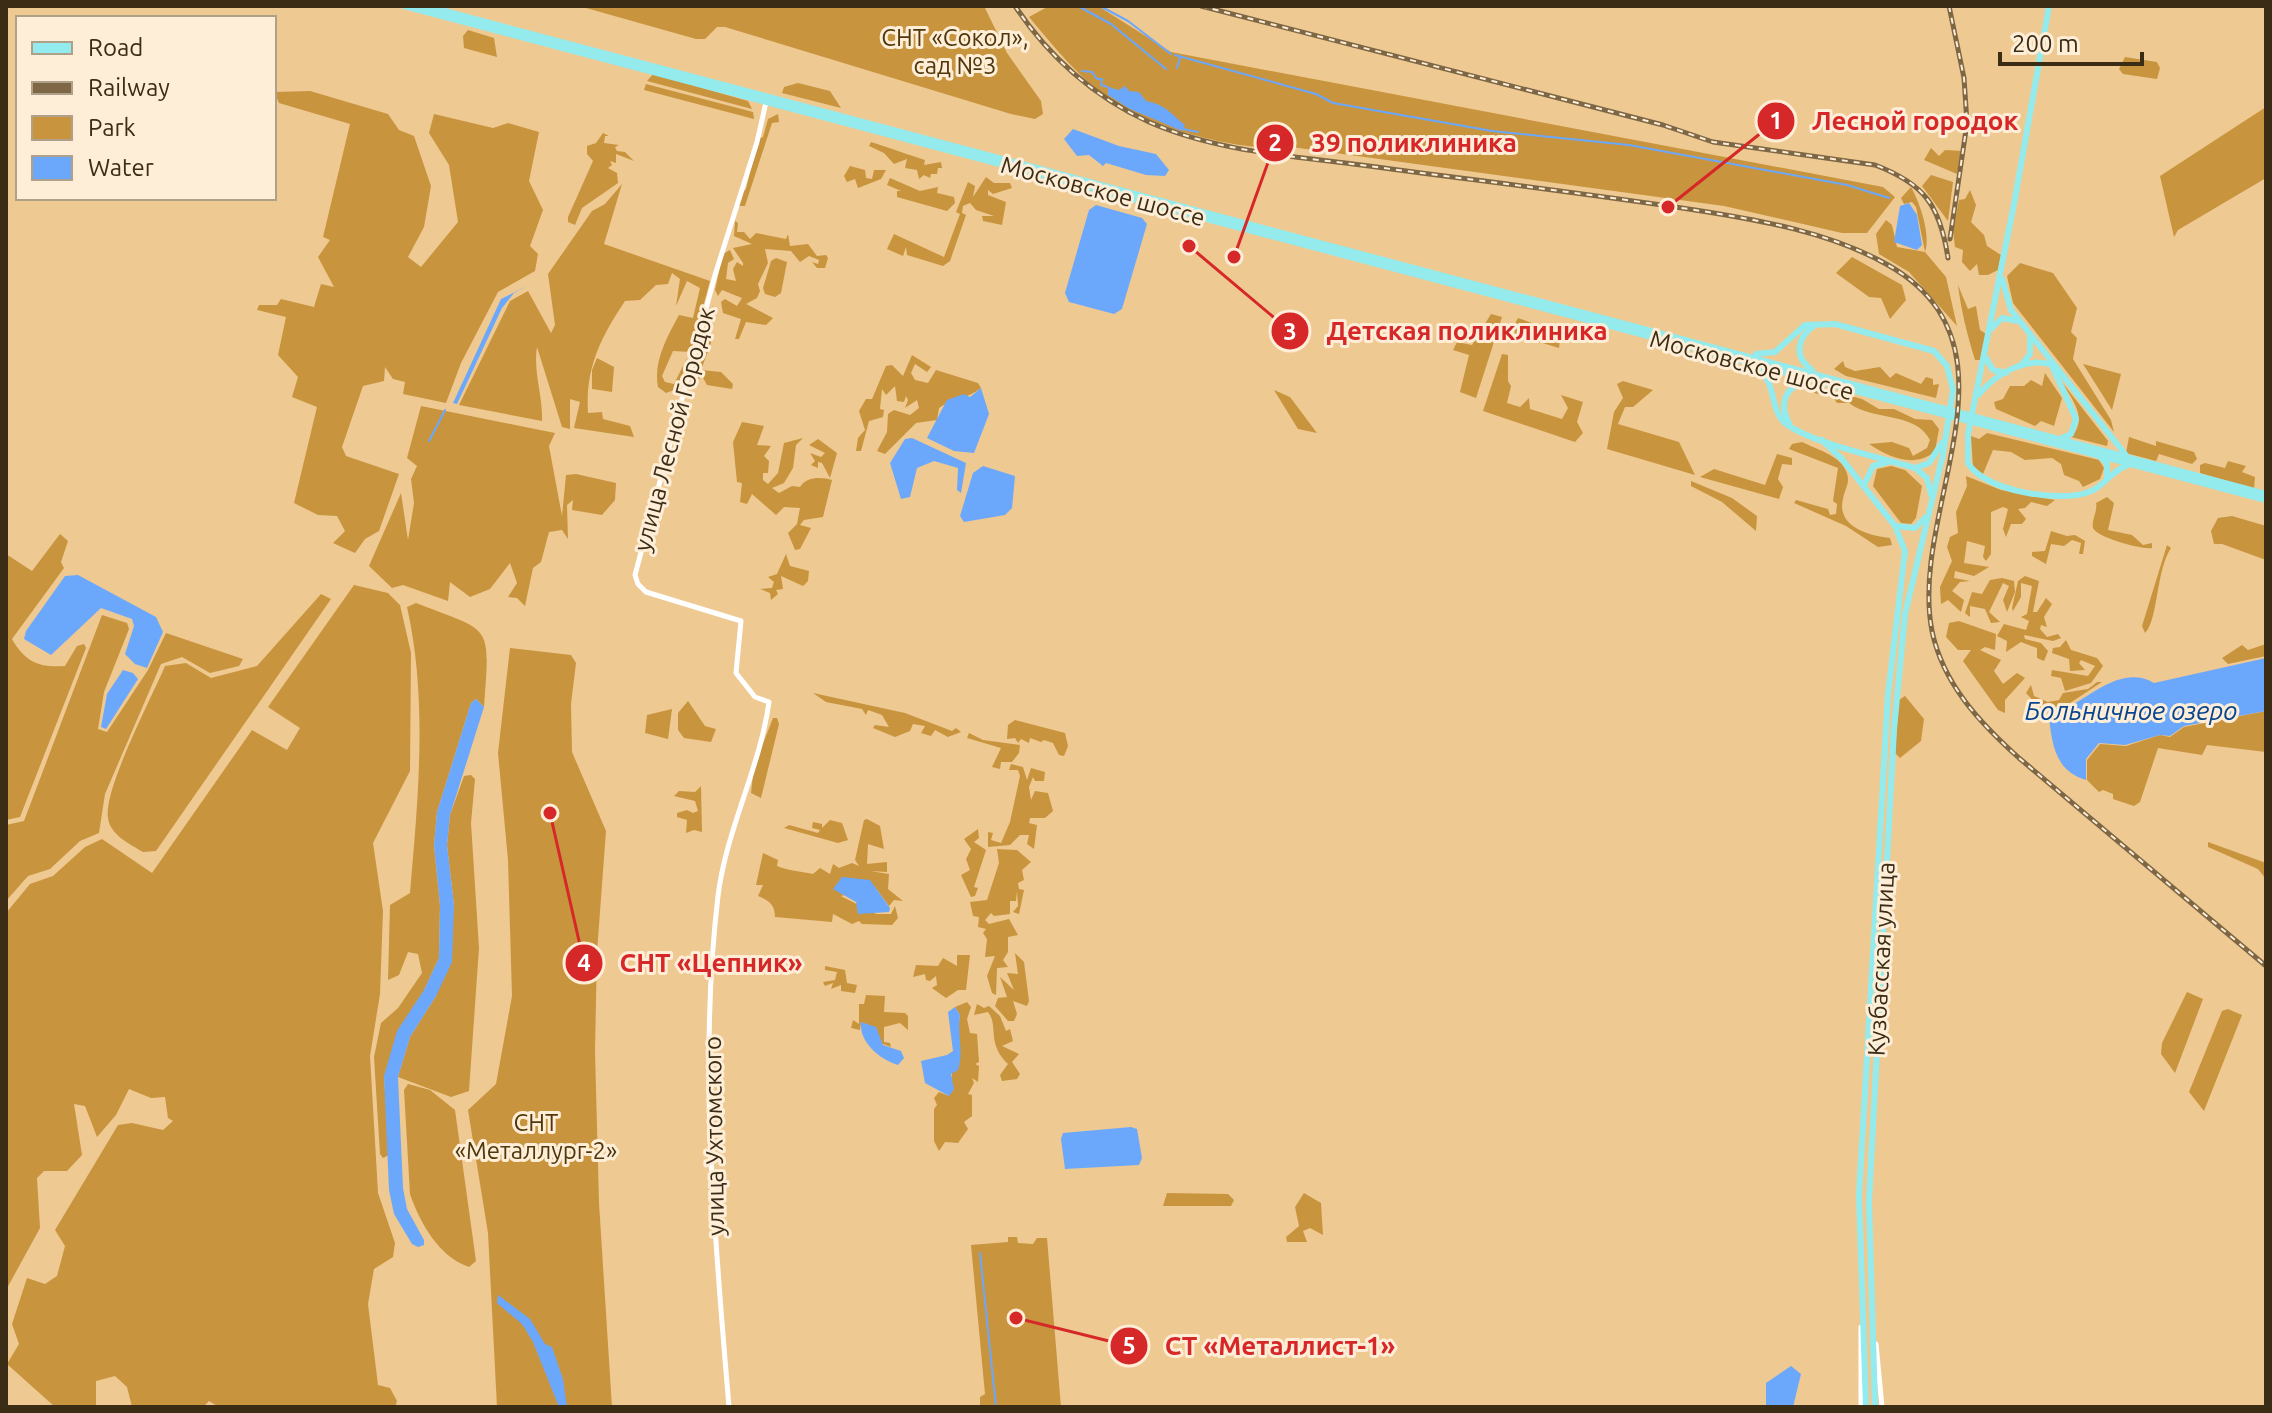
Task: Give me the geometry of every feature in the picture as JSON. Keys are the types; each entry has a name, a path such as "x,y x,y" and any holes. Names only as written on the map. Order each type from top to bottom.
{"main road":[{"name":"Московское шоссе","path":"404,6 766,98 1933,408 2093,454 2132,461"},
{"name":"Московское шоссе","path":"426,6 637,65"},
{"path":"2001,271 2006,301 2021,323 2111,441 2132,461 2085,494 2056,495 2017,490 1979,477 1968,463 1966,449 2049,6"},
{"path":"1989,332 2002,318 2021,323"},
{"path":"1821,323 1803,336 1799,354 1806,366 1825,380"},
{"path":"1732,355 1771,354 1805,325 1821,323 1922,347 1940,356 1953,390 1946,437 1928,514 1915,528 1895,526 1864,485 1822,440"},
{"path":"2022,364 2031,349 2030,335"},
{"path":"1985,354 1989,367 2006,373"},
{"path":"1732,355 1765,374 1780,416 1791,426 1822,440 1915,468 1927,478 1932,499"},
{"path":"1977,397 2022,364 2037,361 2052,365"},
{"path":"2052,365 2076,419 2071,434 2060,439"},
{"path":"1791,426 1784,409 1790,388 1806,381 1825,380"},
{"name":"Московское шоссе","path":"1982,422 2060,439 2266,497"},
{"path":"1915,468 1929,463 1946,437"},
{"path":"2093,454 2107,463 2106,481"},
{"path":"1864,485 1873,466 1891,461"},
{"name":"Кузбасская улица","path":"1863,1407 1872,1101 1894,729 1905,614 1928,514"},
{"name":"Кузбасская улица","path":"1875,1407 1860,1180 1888,694 1905,563 1905,551 1895,526"}],"street":[{"name":"улица Лесной Городок","path":"724,866 769,702 755,697 736,673 741,621 646,592 635,575 715,275 765,118 766,98"},
{"name":"улица Ухтомского","path":"724,866 718,899 710,1055 718,1271 729,1407"},
{"path":"1867,1311 1882,1407"}],"green space":[{"name":"СНТ «Сокол», сад №3","path":"579,6 984,6 1007,53 1041,101 1043,114 1035,119 1011,114 725,27 717,27 705,39 696,39"},
{"path":"1049,6 1098,6 1171,52 1883,187 1895,197 1867,233 1842,233 1724,206 1284,146 1245,146 1221,142 1148,119 1100,92 1068,62 1029,17"},
{"path":"468,30 494,38 497,57 464,48 463,36"},
{"path":"2125,57 2157,62 2160,68 2157,79 2123,74 2119,69"},
{"path":"653,74 748,101 752,109 647,81"},
{"path":"798,83 830,91 841,108 782,93 784,87"},
{"path":"646,84 753,112 754,119 644,90"},
{"path":"310,91 388,114 399,130 414,136 431,186 424,227 408,257 421,267 458,222 449,165 429,133 434,114 493,128 508,123 539,132 529,181 543,210 530,246 538,254 535,271 498,292 461,363 446,403 403,394 405,382 393,379 385,367 384,381 363,386 342,447 346,456 399,474 379,531 365,539 355,553 333,543 345,531 337,516 318,515 294,503 317,407 292,397 298,377 278,355 286,317 257,310 259,305 277,305 281,299 314,307 321,284 334,287 318,257 330,240 323,237 350,124 279,103 276,92"},
{"path":"2266,107 2266,178 2178,230 2174,237 2160,176"},
{"path":"778,114 779,122 772,123 745,206 739,206 738,197 746,189 758,139 763,137 768,119"},
{"path":"603,133 609,136 605,136 604,143 619,145 615,147 617,151 625,152 634,161 616,154 616,163 610,161 612,165 608,168 617,173 618,183 582,208 575,225 568,222 568,217 593,161 587,154 587,146 596,143"},
{"path":"871,142 925,160 924,165 941,162 942,168 938,168 937,174 931,174 930,178 924,175 919,179 917,170 905,168 907,159 894,164 884,153 869,146"},
{"path":"1931,148 1939,156 1945,150 1962,151 1957,174 1924,160"},
{"path":"850,166 865,170 866,178 872,179 874,170 886,170 881,179 858,188 855,179 847,182 844,176"},
{"path":"1931,175 1953,182 1948,221 1922,186"},
{"path":"986,177 994,183 1010,183 1012,188 993,194 988,190 988,195 1006,202 1002,225 983,221 982,216 994,216 976,210 970,203 963,206 962,213 966,215 950,261 943,266 907,255 906,247 903,256 887,249 894,234 944,257 968,182 975,186 973,197"},
{"path":"890,178 920,191 938,187 937,193 954,197 955,203 947,211 897,197 897,191 901,191 887,185"},
{"path":"622,184 604,244 710,281 691,352 673,351 662,376 665,382 674,384 687,358 680,388 666,393 658,387 657,368 679,315 693,318 700,288 687,281 676,306 680,279 672,273 668,284 656,285 640,300 625,301 602,340 592,367 588,413 602,412 603,419 630,426 634,437 574,428 580,402 570,399 570,429 562,427 537,347 542,421 459,405 510,301 528,291 551,333 555,325 548,274 592,211 605,204"},
{"path":"1911,187 1926,228 1925,252 1916,207 1912,202 1904,204 1901,198"},
{"path":"1970,190 1976,205 1971,222 1984,235 1987,246 2001,255 1998,270 1988,275 1979,275 1977,264 1970,271 1962,262 1963,250 1955,247 1953,230 1959,200 1965,199"},
{"path":"1886,220 1892,225 1897,247 1925,252 1946,277 1957,326 1909,272 1879,254 1876,234"},
{"path":"735,221 738,223 737,232 744,232 750,239 756,233 786,239 788,234 790,246 808,244 817,256 826,255 828,258 825,268 817,268 812,262 818,264 819,260 809,256 800,262 791,251 765,249 768,263 758,284 760,291 757,298 746,304 773,318 766,325 746,322 739,339 735,339 741,319 723,313 721,302 725,299 737,306 742,298 722,290 718,296 715,290 723,254 730,250 734,259 728,263 726,279 736,281 733,269 737,262 743,266 743,263 733,248 752,244 734,236"},
{"path":"1852,257 1902,285 1906,300 1890,319 1881,298 1869,297 1836,273"},
{"path":"776,258 787,262 781,293 775,297 765,294 763,288 771,261"},
{"path":"2020,263 2053,273 2077,308 2071,332 2077,338 2073,359 2111,420 2114,432 2013,303 2007,276"},
{"path":"1958,285 1968,309 1976,306 1980,330 1986,334 1981,360 1975,360"},
{"path":"713,306 716,311 711,343 701,370 721,372 733,384 732,389 707,385 701,374 699,380 692,377"},
{"path":"1491,314 1502,317 1476,398 1460,392 1469,355 1453,350 1457,342 1472,345"},
{"path":"1518,318 1532,323 1532,331 1540,335 1544,326 1561,331 1559,348 1516,335 1513,327"},
{"path":"1502,354 1508,355 1508,381 1511,386 1507,403 1520,407 1529,398 1530,409 1562,419 1568,408 1561,395 1583,402 1577,422 1583,433 1575,442 1483,411"},
{"path":"912,355 931,367 927,372 915,364 911,373 915,380 928,383 936,370 978,383 981,388 939,408 937,420 916,423 885,454 877,451 887,432 888,414 894,410 910,415 919,408 917,400 905,408 906,396 904,402 897,401 895,386 886,395 882,389 880,409 884,410 883,417 869,421 861,451 856,451 858,438 865,430 859,411 866,399 872,399 886,366 892,365 903,376"},
{"path":"597,358 614,367 612,392 592,389 592,370"},
{"path":"1843,361 1845,367 1855,371 1880,367 1890,378 1896,373 1921,384 1926,377 1933,379 1933,385 1939,384 1936,398 1846,376 1834,369"},
{"path":"2083,364 2121,374 2112,410"},
{"path":"2045,373 2062,398 2054,426 2041,421 2035,426 1996,409 1994,402 2003,399 2010,386 2024,386 2031,380 2042,386"},
{"path":"1623,381 1653,390 1633,407 1625,407 1618,424 1679,442 1695,475 1607,449 1614,412 1623,398 1617,384"},
{"path":"2061,381 2108,441 2107,446 2071,437 2079,423 2079,416"},
{"path":"1812,386 1862,399 1879,409 1894,409 1915,419 1932,420 1939,429 1935,451 1911,460 1885,453 1869,444 1892,442 1909,448 1913,456 1927,448 1930,440 1923,431 1904,420 1858,409 1849,403 1837,403 1833,397 1814,393"},
{"path":"1274,390 1290,397 1317,433 1298,429"},
{"path":"421,406 555,433 549,446 562,516 566,475 576,474 616,483 615,500 602,515 572,510 573,500 567,505 568,539 562,530 549,532 541,562 533,568 525,606 517,598 508,597 517,583 510,563 490,589 470,597 450,582 448,601 403,585 392,588 369,566 401,493 408,540 414,503 411,479 417,466 407,458"},
{"path":"742,422 764,426 757,445 771,446 764,456 769,461 768,473 763,473 763,480 768,484 778,473 784,443 803,438 796,445 793,468 784,483 772,488 779,493 792,486 800,487 810,479 832,480 823,517 804,520 800,525 811,528 800,549 795,550 788,533 797,524 800,508 784,507 776,515 752,494 747,504 740,502 742,483 737,482 733,442"},
{"path":"1987,433 2099,460 2104,468 2100,479 2083,487 2079,481 2064,475 2061,464 2052,458 2025,460 2011,452 1993,450 1983,474 1973,467 1971,436 1979,439"},
{"path":"2129,437 2156,446 2156,441 2194,452 2197,459 2192,464 2159,454 2156,461 2126,453"},
{"path":"818,439 837,453 830,478 822,463 818,462 818,468 811,465 815,461 810,453 821,457 825,453 809,445"},
{"path":"1802,442 1832,456 1845,469 1848,481 1842,509 1850,523 1864,532 1890,538 1892,545 1878,547 1846,526 1794,503 1796,500 1828,509 1830,515 1836,514 1837,504 1833,501 1838,468 1789,449 1792,444"},
{"path":"1777,454 1792,458 1792,465 1782,464 1778,479 1783,487 1779,499 1700,477 1714,469 1765,485"},
{"path":"2228,461 2246,466 2242,472 2255,477 2254,489 2200,473 2200,465 2205,463 2225,468"},
{"path":"1891,466 1905,470 1922,486 1916,518 1911,524 1901,523 1873,486 1877,469"},
{"path":"1966,476 2001,490 2055,500 2047,506 2031,502 2025,508 2018,509 2026,519 2022,524 2011,524 2006,537 2003,529 2008,509 2003,507 1991,512 1991,554 1986,561 1983,557 1985,546 1967,541 1964,563 1989,567 1974,576 1955,571 1954,578 1970,581 1960,582 1952,591 1964,600 1961,612 1948,600 1941,604 1940,587 1952,561 1947,547 1950,537 1958,533 1956,512 1967,486"},
{"path":"1691,481 1732,498 1757,516 1756,531 1722,502 1691,486"},
{"path":"2107,497 2114,503 2108,530 2132,535 2143,545 2152,543 2152,548 2120,542 2096,532 2093,525 2096,503"},
{"path":"2232,516 2266,526 2266,560 2214,544 2211,531 2218,518"},
{"path":"2051,531 2075,535 2085,541 2083,554 2079,554 2081,543 2072,540 2064,546 2051,544 2046,564 2032,556 2032,552 2045,551"},
{"path":"60,534 68,541 61,562 64,568 12,639 28,658 48,666 65,666 77,646 84,644 86,648 20,817 6,820 6,554 32,571"},
{"path":"2167,545 2171,548 2162,569 2152,618 2145,633 2142,626"},
{"path":"786,554 790,566 809,571 808,581 803,586 781,576 783,589 776,590 778,594 771,600 770,593 760,589 772,588 774,582 768,577 777,574"},
{"path":"2025,576 2039,581 2033,612 2037,612 2046,598 2052,604 2044,617 2047,627 2041,625 2040,629 2047,637 2058,634 2061,638 2053,641 2024,635 2025,639 2041,643 2048,651 2044,661 2037,658 2037,648 2021,642 2006,652 2007,641 1997,636 2004,624 2026,630 2029,621 2021,617 2027,614 2032,586 2021,583 2021,597 2013,611 2012,608 2018,581"},
{"path":"2002,578 2014,581 2015,592 2007,612 2003,600 2009,586 2003,583 1989,612 2000,622 1991,623 1985,609 1970,606 1970,617 1965,613 1972,592 1982,594 1990,580"},
{"path":"354,585 388,593 400,605 411,653 410,771 373,843 383,911 380,994 370,1056 378,1193 395,1243 393,1257 374,1269 368,1304 378,1385 390,1388 397,1401 395,1407 219,1407 209,1401 203,1407 132,1407 127,1387 115,1376 96,1381 96,1407 55,1407 7,1364 19,1344 12,1324 27,1278 45,1284 57,1276 65,1246 55,1230 118,1125 132,1123 163,1130 173,1121 168,1118 165,1097 151,1098 129,1089 116,1115 97,1137 85,1106 74,1104 82,1155 67,1171 44,1171 37,1178 40,1228 6,1290 6,913 30,884 53,876 85,847 102,839 152,873 252,730 287,750 300,728 268,707"},
{"path":"321,594 331,599 156,851 143,852 121,838 110,824 108,805 130,743 165,666 186,663 211,678 257,666"},
{"path":"416,603 460,620 481,634 487,659 486,679 484,707 476,699 471,703 437,812 434,845 440,905 439,958 384,1076 389,1155 383,1158 380,1154 374,1057 381,1023 398,1008 422,973 418,954 408,952 399,975 388,980 390,905 410,893 416,822 419,714 407,607"},
{"path":"102,615 127,623 129,629 104,692 98,729 107,732 148,670 166,633 243,659 239,666 210,673 182,657 161,664 105,794 99,833 80,841 50,869 28,876 6,901 6,825 24,821"},
{"path":"1959,621 1996,634 1995,650 1985,647 1980,650 2001,660 1994,671 2003,684 2017,673 2025,678 2005,700 2005,713 1998,710 1963,661 1971,650 1958,650 1946,637 1949,623"},
{"path":"2066,640 2071,650 2097,658 2103,666 2091,683 2065,691 2061,678 2051,676 2052,670 2088,676 2095,666 2081,660 2079,663 2085,670 2070,671 2069,659 2052,653 2053,648 2060,647"},
{"path":"2266,644 2266,656 2228,664 2222,658 2242,645 2248,650"},
{"name":"СНТ «Металлург-2»","path":"510,648 571,655 576,663 571,704 572,752 606,831 597,952 595,1051 599,1203 612,1407 497,1407 488,1233 468,1110 496,1084 512,996 508,860 498,753"},
{"path":"2102,682 2070,703 2043,711 2026,693 2031,685 2034,696 2048,702 2059,700 2063,693 2088,689"},
{"path":"813,693 905,713 961,732 948,737 935,730 931,736 921,733 925,726 913,724 910,731 895,737 873,728 875,725 889,727 882,715 868,710 866,715 862,709 826,702"},
{"path":"1905,696 1924,719 1921,741 1900,758 1895,753 1899,700"},
{"path":"688,701 705,726 716,729 711,742 684,738 678,730 678,713"},
{"path":"672,709 668,739 645,733 647,715"},
{"path":"2266,711 2266,752 2207,745 2202,755 2158,748 2140,802 2134,806 2113,799 2113,794 2103,790 2099,792 2087,780 2087,760 2100,744 2126,746 2160,735 2170,737 2184,727"},
{"path":"773,718 777,718 779,724 761,798 751,793 754,767"},
{"path":"1015,720 1065,733 1068,746 1064,756 1059,755 1053,743 1044,740 1041,742 1030,738 1029,743 1021,739 1018,743 1015,738 1007,739 1008,725"},
{"path":"969,733 983,740 1020,745 1019,753 1012,762 1001,762 1000,769 992,767 1001,748 967,738"},
{"path":"1011,764 1023,767 1027,780 1031,768 1045,772 1044,781 1035,781 1033,777 1029,787 1031,800 1035,791 1048,793 1053,811 1045,818 1030,818 1029,823 1037,825 1034,849 1027,844 1029,835 1020,835 1010,845 988,847 988,832 993,833 991,840 1001,843 1010,822 1020,776 1018,770 1009,770"},
{"path":"471,775 475,779 471,823 479,948 469,1091 451,1097 398,1077 410,1037 436,996 454,905 447,845 450,815 464,776"},
{"path":"701,786 702,832 694,830 686,833 687,820 677,817 677,813 698,811 695,801 674,796 679,791 695,792"},
{"path":"830,820 842,823 848,840 838,843 784,828 789,825 818,833 820,830 812,828 813,822 822,824 822,828"},
{"path":"864,820 880,826 884,849 868,844 867,864 887,862 887,872 870,871 889,874 888,889 903,901 894,900 889,906 875,887 841,896 876,914 891,914 895,906 898,918 892,925 862,924 859,921 852,924 833,914 832,922 775,917 770,903 758,896 763,885 756,885 763,853 778,860 777,866 813,874 820,868 830,874 833,864 839,868 852,863 859,866 855,860"},
{"path":"978,829 979,838 974,842 986,850 974,887 978,888 975,896 971,897 961,875 970,870 966,859 971,849 964,839"},
{"path":"2208,842 2266,863 2266,879 2258,869 2208,847"},
{"path":"997,849 1017,850 1031,862 1022,870 1024,880 1018,883 1019,889 1024,890 1019,914 1013,912 1018,906 1017,891 1016,901 1010,901 1010,914 994,916 991,913 985,920 989,924 1009,919 1018,935 1008,937 1008,952 1003,960 1008,967 997,968 996,995 992,993 987,976 995,956 985,957 987,939 983,933 986,929 978,927 979,917 973,916 970,902 987,900 999,863"},
{"path":"1015,953 1024,962 1029,1001 1027,1006 1013,1001 1017,1014 1014,1021 1008,1021 995,1006 998,998 1007,997 1000,977 1014,990 1007,973 1018,974"},
{"path":"957,955 970,955 966,990 958,990 946,998 932,988 937,985 936,976 930,981 926,980 925,974 913,977 916,965 938,966 943,958 957,966"},
{"path":"825,966 845,970 847,983 857,985 855,993 841,991 841,985 831,989 833,983 825,986 823,982 835,980 837,972 825,970"},
{"path":"2187,992 2203,999 2175,1073 2161,1054 2162,1043"},
{"path":"866,995 885,996 884,1012 905,1013 908,1016 908,1030 900,1023 884,1027 884,1042 890,1043 891,1047 880,1043 876,1028 861,1022 860,1030 851,1028 853,1020 859,1024 859,1004 864,1004"},
{"path":"967,1002 971,1007 967,1019 970,1033 977,1034 979,1062 975,1064 979,1066 978,1082 972,1078 974,1083 968,1094 972,1095 972,1116 964,1122 968,1129 958,1143 945,1142 939,1151 934,1141 934,1109 937,1105 934,1098 939,1092 949,1096 960,1015 955,1007"},
{"path":"977,1004 984,1008 989,1006 1000,1016 1006,1031 1010,1029 1013,1041 1002,1046 1019,1054 1012,1062 1020,1074 1017,1079 1002,1081 1000,1075 1008,1064 997,1049 988,1012 974,1015"},
{"path":"2228,1009 2242,1015 2204,1111 2189,1092 2222,1011"},
{"path":"408,1084 430,1090 455,1110 476,1261 469,1267 449,1255 432,1238 410,1194 404,1090"},
{"path":"1167,1193 1228,1194 1234,1200 1231,1206 1163,1206"},
{"path":"1304,1193 1321,1203 1323,1235 1310,1228 1303,1231 1307,1242 1287,1242 1286,1237 1299,1226 1295,1207"},
{"path":"1008,1237 1017,1237 1018,1243 1033,1244 1037,1238 1047,1238 1061,1407 980,1407 980,1397 985,1394 971,1245 1008,1242"}],"water":[{"path":"1125,86 1129,91 1139,92 1146,101 1167,110 1185,125 1182,131 1130,109 1108,95 1108,87 1119,90"},
{"path":"1073,129 1119,146 1156,154 1169,170 1165,176 1146,175 1106,163 1103,166 1089,155 1077,156 1064,139"},
{"path":"1909,203 1917,215 1922,245 1917,250 1894,242 1900,206"},
{"path":"1096,205 1142,218 1147,224 1122,309 1114,314 1069,302 1065,293 1089,210"},
{"path":"529,285 514,293 502,308 457,404 453,403 501,299"},
{"path":"981,388 989,414 974,453 954,451 927,438 947,400 964,394 970,397"},
{"path":"912,438 966,463 961,493 957,490 958,468 934,461 917,468 910,497 901,499 890,463 905,439"},
{"path":"983,466 1015,476 1012,508 1005,515 964,522 960,516 973,473"},
{"path":"78,575 156,617 163,632 147,668 135,664 125,654 134,626 132,619 101,608 51,655 24,639 26,631 65,576"},
{"name":"Больничное озеро","path":"2266,658 2266,711 2184,726 2170,736 2160,735 2125,745 2099,743 2086,759 2086,780 2066,769 2060,761 2048,710 2072,705 2101,687 2122,679 2143,678 2154,683"},
{"path":"123,670 133,673 138,679 106,729 101,727 107,694"},
{"path":"476,699 484,707 450,815 447,845 454,905 452,962 436,996 410,1037 398,1077 403,1188 407,1209 424,1240 424,1245 418,1247 412,1244 394,1214 389,1190 384,1076 397,1031 424,990 439,958 440,905 434,845 437,812 471,703"},
{"path":"842,877 870,880 890,908 889,912 858,914 856,902 833,889"},
{"path":"955,1007 960,1015 960,1056 958,1070 951,1074 954,1089 949,1096 925,1083 921,1061 953,1051 948,1012"},
{"path":"861,1022 876,1027 883,1045 901,1051 904,1058 898,1065 872,1049 863,1036"},
{"path":"1137,1129 1142,1158 1139,1165 1065,1169 1063,1133"},
{"path":"498,1295 530,1319 545,1344 552,1347 563,1379 567,1407 559,1407 533,1342 522,1324 497,1303"},
{"path":"1791,1366 1801,1374 1793,1407 1766,1407 1766,1383"}],"waterway":[{"path":"1078,6 1111,24 1166,69"},
{"path":"1100,6 1128,21 1171,54"},
{"path":"1175,55 1316,94 1333,103 1492,131 1629,145 1847,185 1889,198"},
{"path":"1177,68 1180,58"},
{"path":"1082,71 1092,72 1097,79 1102,79 1101,85 1108,87"},
{"path":"1183,129 1198,132"},
{"path":"429,441 445,410"},
{"path":"980,1253 996,1407"}],"railway":[{"path":"1015,6 1057,58 1091,87 1149,122 1200,140 1280,155 1744,218 1818,236 1888,265 1930,299 1952,340 1959,385 1955,433 1935,534 1929,584 1932,631 1937,650 1954,685 1977,716 2019,758 2266,966"},
{"path":"1201,6 1663,125 1713,142 1875,165 1906,180 1927,199 1940,224 1948,258"},
{"path":"1949,6 1964,78 1967,123 1950,239"}],"place":[{"name":"Лесной городок","path":"1668,207"},
{"name":"Детская поликлиника","path":"1189,246"},
{"name":"39 поликлиника","path":"1234,257"},
{"name":"СНТ «Цепник»","path":"550,813"},
{"name":"СТ «Металлист-1»","path":"1016,1318"}]}
